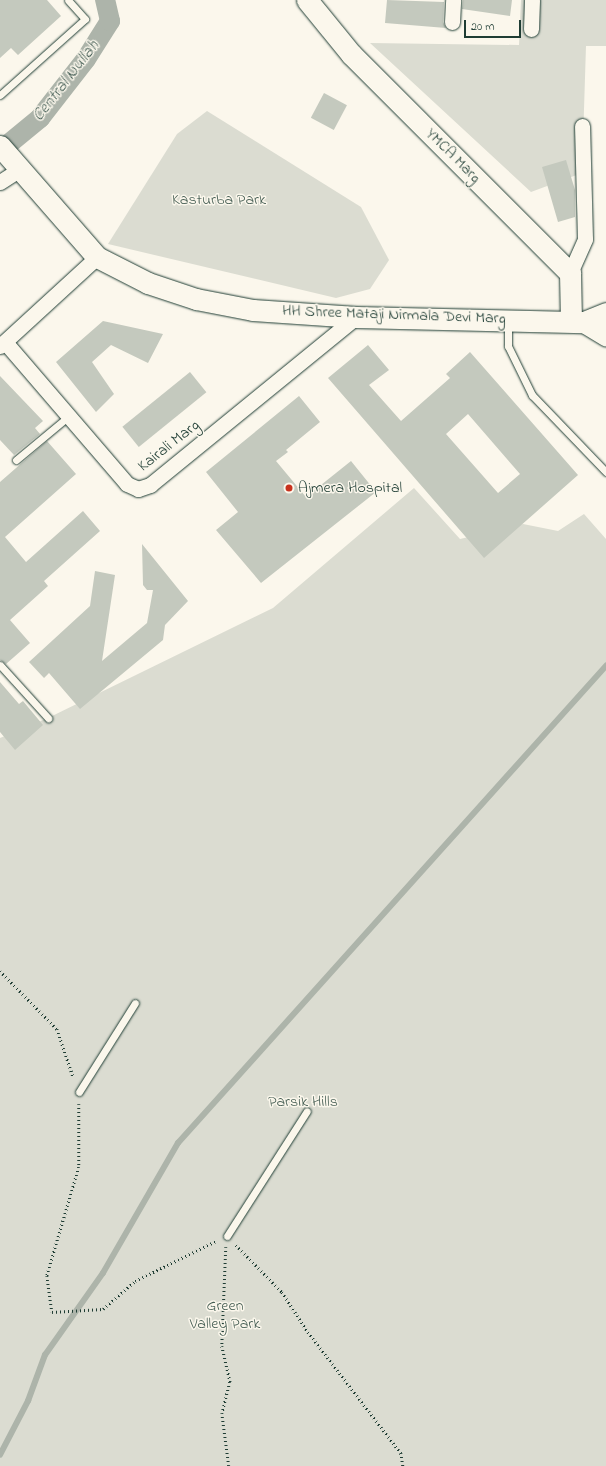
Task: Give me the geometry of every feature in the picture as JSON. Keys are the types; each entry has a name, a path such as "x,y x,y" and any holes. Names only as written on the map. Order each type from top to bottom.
{"main road":[{"name":"YMCA Marg","path":"307,0 351,54 570,273"},
{"name":"HH Shree Mataji Nirmala Devi Marg","path":"0,146 97,257 148,283 196,299 253,310 356,317 508,319 577,322 606,313"},
{"path":"570,273 577,322"},
{"name":"HH Shree Mataji Nirmala Devi Marg","path":"577,322 606,335"}],"street":[{"path":"452,22 453,0"},
{"path":"531,29 532,0"},
{"path":"570,273 585,239 582,126"},
{"path":"0,182 17,166"},
{"path":"2,344 97,257"},
{"name":"Kairali Marg","path":"2,344 69,416 127,484 138,489 150,485 356,317"}],"lane":[{"path":"0,95 85,19 68,0"},
{"path":"508,319 508,346 532,394 606,472"},
{"path":"16,460 69,416"},
{"path":"0,665 48,718"},
{"path":"79,1092 135,1003"},
{"path":"226,1236 307,1111"}],"path":[{"path":"0,971 57,1029 79,1092 79,1167 47,1276 52,1312 103,1309 135,1281 226,1236"},
{"path":"226,1236 222,1346 230,1382 222,1413 229,1466"},
{"path":"226,1236 282,1292 308,1332 401,1453 403,1466"}],"green space":[{"path":"521,0 606,0 606,46 586,46 582,173 531,192 370,43 519,45"},
{"name":"Kasturba Park","path":"207,111 361,207 389,260 370,289 336,298 108,244 177,134"},
{"name":"Parsik Hills","path":"414,488 460,539 523,524 558,531 584,514 606,539 606,1466 0,1466 0,738 48,718 273,608"}],"building":[{"path":"0,0 47,0 61,16 18,55 11,48 0,58"},
{"path":"387,0 444,2 443,22 446,28 385,23"},
{"path":"463,0 512,0 510,16 462,9"},
{"path":"324,93 347,105 334,130 311,118"},
{"path":"566,160 575,190 575,217 558,222 542,167"},
{"path":"103,321 163,334 148,363 111,345 92,362 114,394 96,412 56,362"},
{"path":"368,345 389,370 369,385 401,421 450,378 446,374 470,352 578,475 484,558 328,378","holes":["468,414 520,474 498,493 446,434"]},
{"path":"190,372 206,392 139,447 122,427"},
{"path":"0,376 43,421 35,428 40,434 14,455 0,440"},
{"path":"299,396 320,422 286,450 288,452 276,461 306,497 351,461 376,492 261,583 216,530 238,512 206,472"},
{"path":"47,441 76,474 5,537 26,562 83,511 100,531 44,581 48,586 10,620 30,643 6,664 0,660 0,482"},
{"path":"142,544 188,601 165,625 163,640 80,709 49,673 44,678 29,662 90,606 95,571 115,575 102,661 147,623 153,590 147,590 143,585"},
{"path":"0,682 19,704 23,701 43,725 15,750 0,732"}],"waterway":[{"name":"Central Nullah","path":"0,151 40,118 86,59 110,21 105,0"},
{"path":"0,1455 28,1401 45,1355 103,1273 178,1143 606,666"}],"place":[{"name":"Ajmera Hospital","path":"289,488"}],"park label":[{"name":"Green Valley Park","path":"225,1315"}]}
